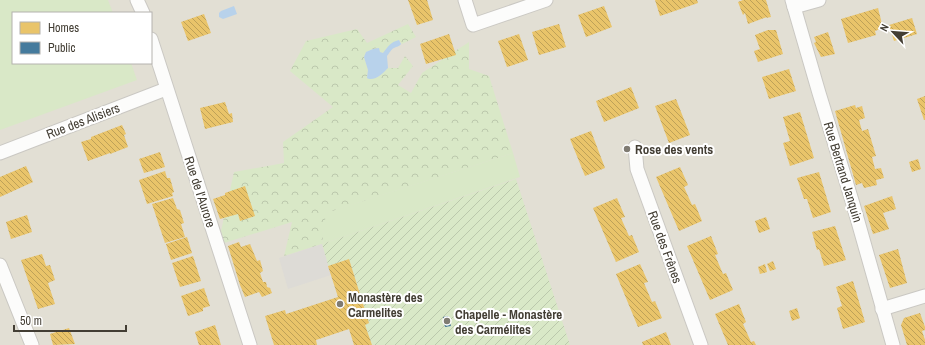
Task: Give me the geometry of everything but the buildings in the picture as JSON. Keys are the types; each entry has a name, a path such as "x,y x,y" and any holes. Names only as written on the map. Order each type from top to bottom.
{"street":[{"path":"137,0 143,12"},
{"path":"465,0 473,25 546,0"},
{"path":"793,4 819,0"},
{"name":"Rue Bertrand Janquin","path":"793,4 855,211 893,345"},
{"name":"Rue de l'Aurore","path":"152,42 250,345"},
{"name":"Rue des Alisiers","path":"0,153 166,89"},
{"name":"Rue des Frênes","path":"635,147 637,169 700,345"},
{"path":"0,265 32,345"},
{"path":"882,309 925,296"}],"shaded area":[{"path":"0,0 925,0 925,345 0,345"},
{"path":"322,244 331,275 288,289 279,258"}],"green space":[{"path":"0,0 108,0 113,12 12,12 12,64 131,64 137,80 0,130"},
{"path":"408,24 416,37 402,44 399,40 386,49 384,53 380,52 379,48 366,52 364,57 368,70 367,78 378,77 388,68 398,68 405,56 413,66 398,85 411,93 422,73 469,42 469,69 489,76 513,153 326,213 322,244 284,256 292,222 224,243 221,231 234,172 284,163 283,142 333,107 290,71 306,41 357,29 367,43"},
{"path":"513,153 520,177 322,244 325,213"},
{"path":"516,179 570,345 372,345 365,325 369,323 349,259 328,266 322,244"}],"water":[{"path":"234,6 237,14 223,19 219,17 219,13 221,11"},
{"path":"399,40 401,44 392,49 387,56 388,68 377,77 372,79 367,78 368,70 364,57 366,52 379,48 380,52 383,53 391,43"}],"place":[{"name":"Rose des vents","path":"627,149"},
{"name":"Monastère des Carmelites","path":"340,304"},
{"name":"Chapelle - Monastère des Carmélites","path":"447,321"}]}
